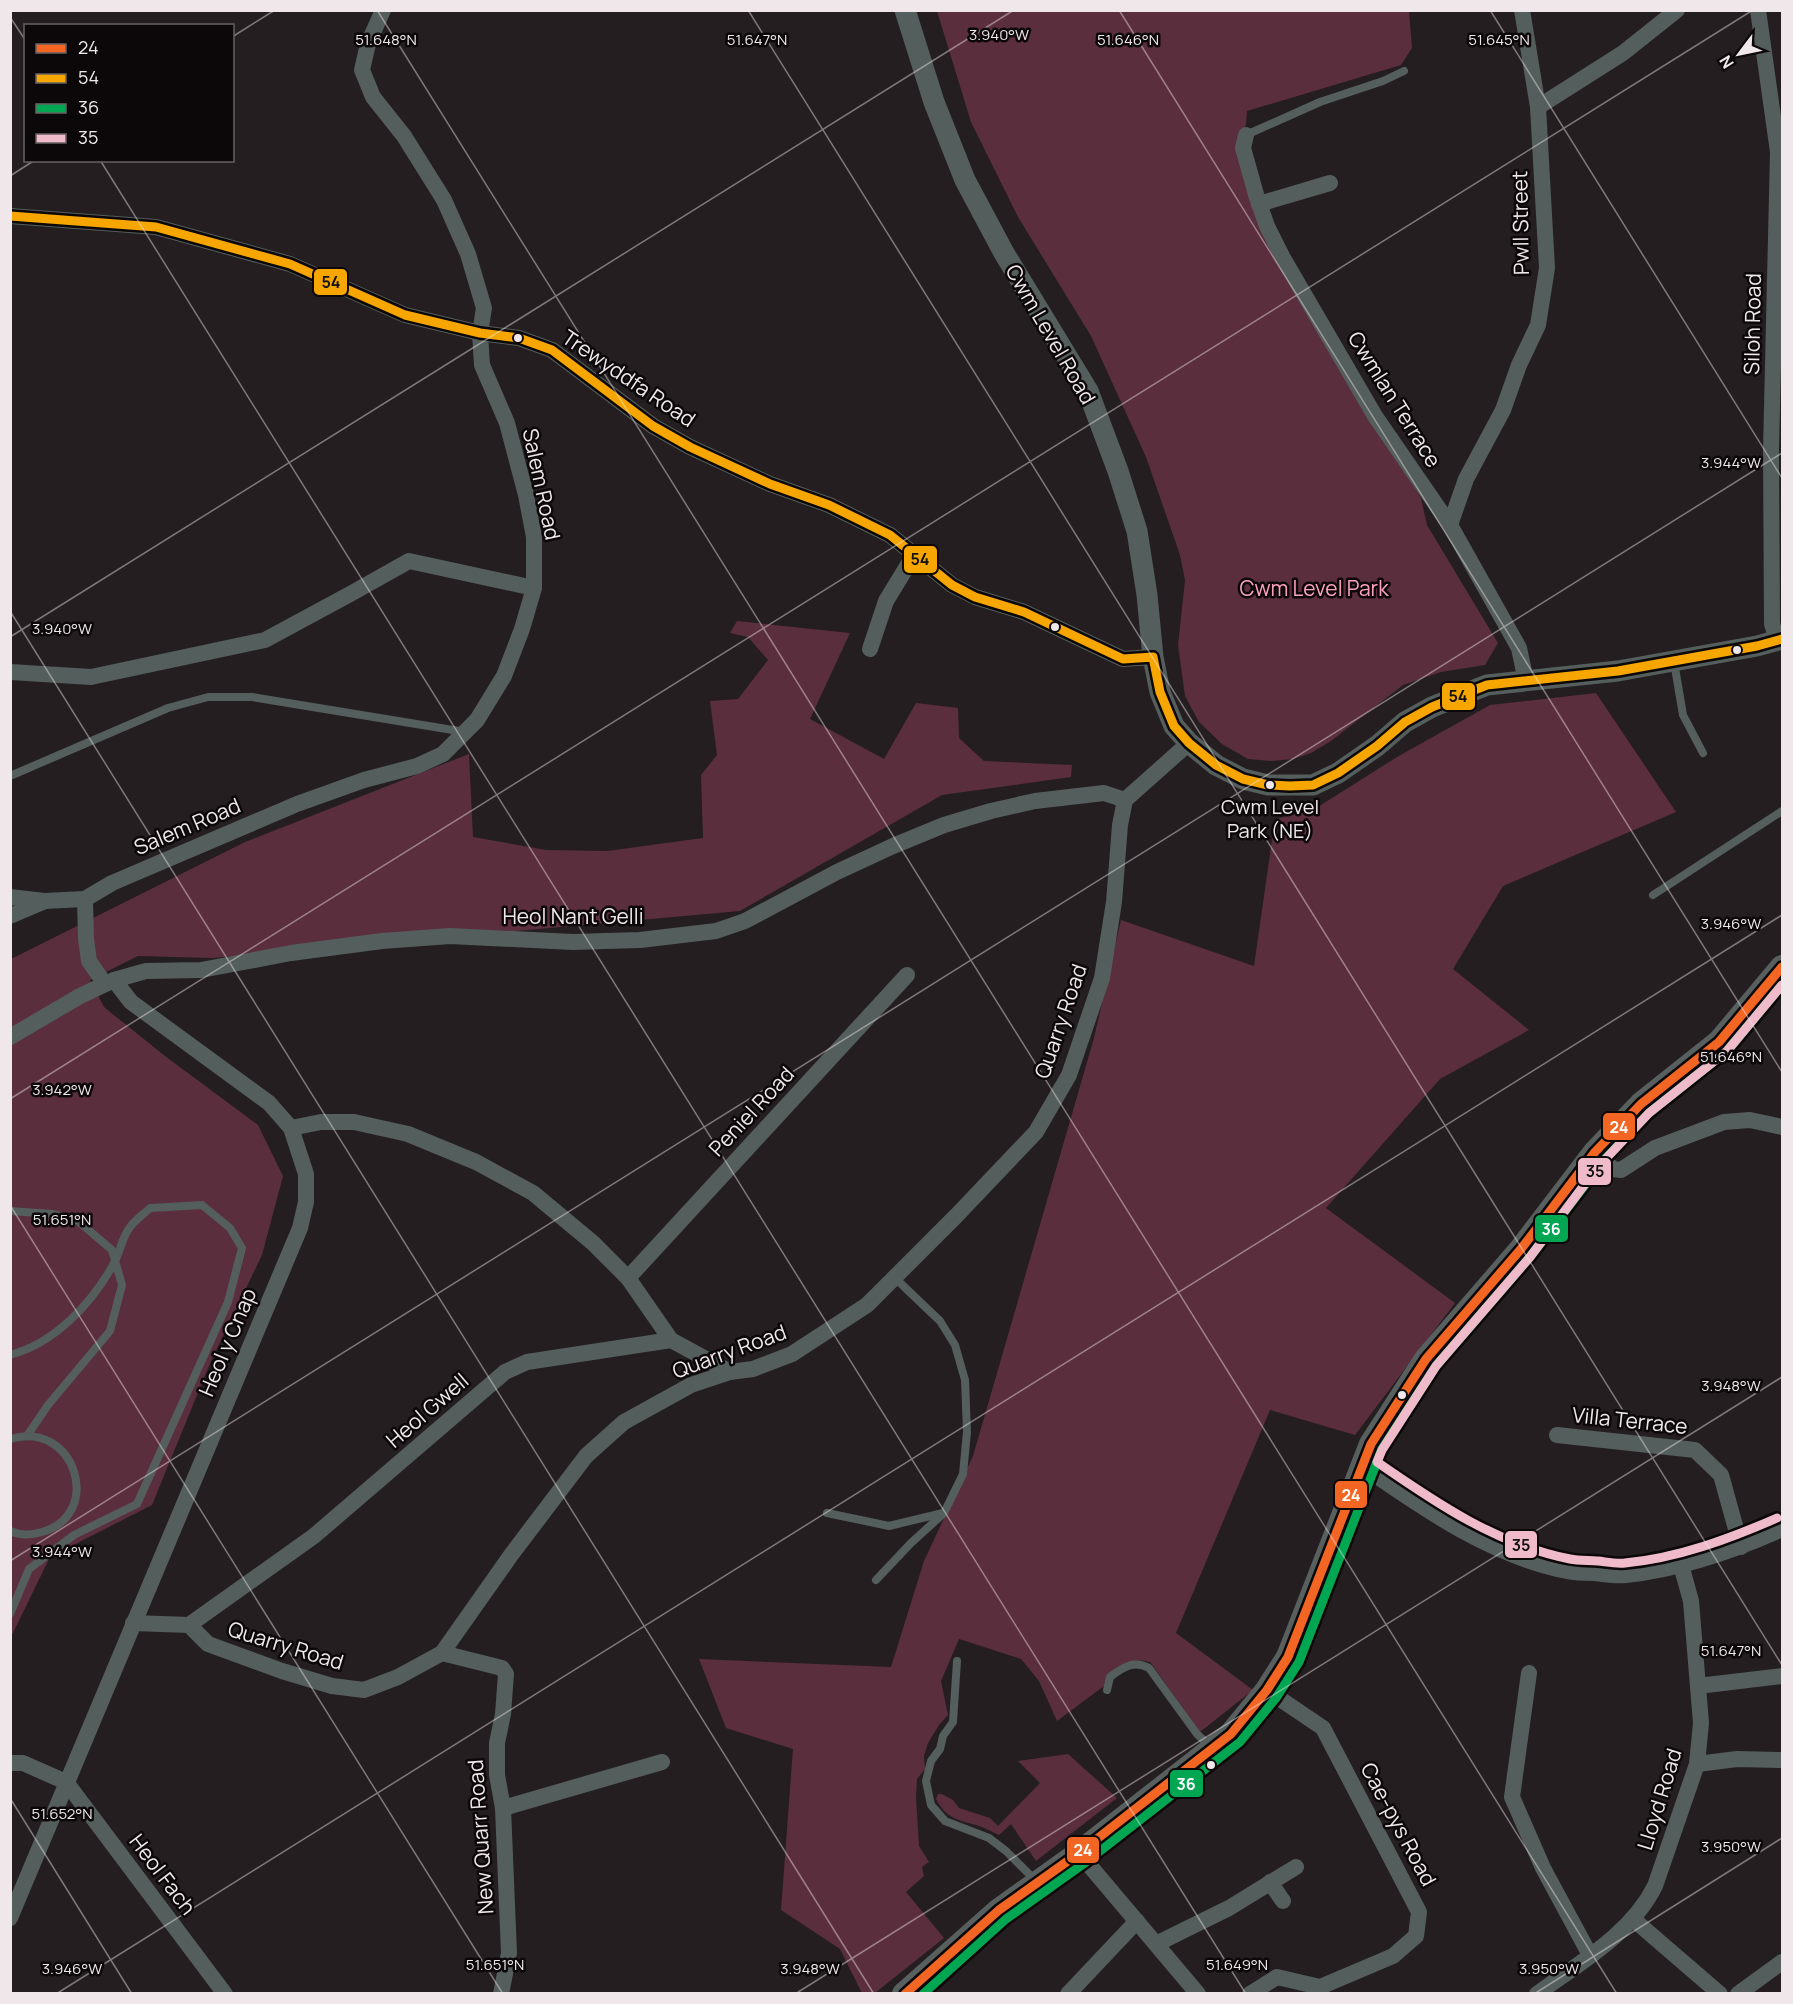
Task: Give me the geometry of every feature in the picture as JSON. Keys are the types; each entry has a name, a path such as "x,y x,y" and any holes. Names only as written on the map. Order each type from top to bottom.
{"main road":[{"path":"904,1994 999,1910 1079,1853 1231,1734 1267,1690 1288,1657 1371,1444 1426,1359 1521,1249 1595,1152 1641,1104 1719,1042 1782,970"}],"street":[{"name":"Salem Road","path":"85,905 100,890 155,864 297,804 364,780 417,766 443,754 477,720 504,676 522,629 534,588 534,537 526,495 507,423 482,365 480,333 484,308 468,254 444,200 404,136 373,98 362,70 368,44 382,10"},
{"name":"Cwm Level Road","path":"905,10 934,102 965,180 1004,253 1088,391 1118,471 1137,531 1147,595 1153,657 1160,692 1174,726 1189,743 1216,765 1243,779 1268,785 1313,785 1338,773 1377,746 1405,722 1432,707 1487,685 1618,671 1780,640"},
{"name":"Pwll Street","path":"1450,525 1466,479 1503,410 1519,365 1538,325 1547,268 1538,106 1522,10"},
{"path":"1538,106 1623,53 1677,10"},
{"name":"Siloh Road","path":"1758,10 1780,151 1777,451 1772,624 1780,640"},
{"name":"Cwmlan Terrace","path":"1246,135 1243,148 1259,204 1283,258 1375,416 1450,525 1519,648 1527,681"},
{"path":"1259,204 1330,183"},
{"name":"Trewyddfa Road","path":"10,216 156,227 290,264 405,315 480,333 519,338 552,350 653,426 690,447 770,484 829,505 890,535 952,585 975,597 1024,612 1123,659 1153,657"},
{"path":"870,649 886,601 914,555"},
{"path":"10,672 91,677 265,640 409,561 534,588"},
{"path":"1125,800 1189,743"},
{"name":"Heol Nant Gelli","path":"10,1037 80,996 110,982 146,971 201,970 291,953 382,941 450,936 573,942 640,940 716,931 745,921 837,872 944,825 991,811 1045,800 1104,794 1125,800"},
{"name":"Quarry Road","path":"189,1625 208,1644 282,1671 332,1686 364,1690 398,1677 442,1653 511,1555 586,1456 624,1422 691,1385 730,1372 753,1369 792,1354 867,1305 1036,1132 1069,1075 1102,978 1114,903 1120,825 1125,800"},
{"path":"10,897 85,905"},
{"path":"10,916 44,901"},
{"name":"Heol y Cnap","path":"10,1918 300,1228 306,1202 306,1174 291,1128 269,1103 131,1002 89,961 85,905"},
{"name":"Peniel Road","path":"628,1278 907,975"},
{"path":"1595,1152 1613,1169 1622,1170 1655,1148 1724,1122 1750,1120 1782,1127"},
{"path":"291,1128 321,1122 354,1122 408,1134 476,1162 533,1193 593,1243 628,1278 671,1340 730,1372"},
{"name":"Heol Gwell","path":"189,1625 314,1536 505,1372 527,1362 671,1340"},
{"name":"Villa Terrace","path":"1557,1435 1695,1450 1721,1476 1741,1547"},
{"path":"1362,1466 1478,1539 1517,1557 1568,1572 1624,1575 1681,1565 1741,1547 1782,1529"},
{"name":"Lloyd Road","path":"1536,1994 1633,1919 1647,1901 1655,1886 1697,1764 1701,1723 1691,1600 1681,1565"},
{"path":"134,1623 189,1625"},
{"name":"New Quarr Road","path":"442,1653 502,1668 506,1674 503,1714 497,1743 497,1775 503,1808 509,1953 501,1994"},
{"path":"1529,1673 1512,1797 1543,1868 1590,1954"},
{"path":"1698,1686 1782,1676"},
{"name":"Cae-pys Road","path":"1250,1994 1277,1977 1320,1987 1393,1956 1416,1936 1419,1912 1323,1728 1267,1690"},
{"path":"1697,1764 1737,1759 1782,1760"},
{"path":"503,1808 662,1762"},
{"path":"10,1763 23,1763 66,1782"},
{"name":"Heol Fach","path":"66,1782 225,1994"},
{"path":"1079,1853 1198,1994"},
{"path":"1156,1944 1229,1908 1296,1867"},
{"path":"1270,1882 1283,1901"},
{"path":"1633,1919 1714,1992"},
{"path":"1068,1994 1137,1921"},
{"path":"1738,1994 1782,1962"}],"lane":[{"path":"1246,135 1320,102 1383,81 1404,71"},
{"path":"1674,661 1683,715 1703,753"},
{"path":"10,776 168,708 208,697 252,697 465,732"},
{"path":"1653,895 1782,811"},
{"path":"10,1355 22,1352 60,1329 98,1291 115,1262 129,1227 150,1208 202,1205 230,1228 242,1248 228,1302 137,1504 74,1535 30,1569 10,1614"},
{"path":"10,1211 53,1214 78,1221 112,1250 122,1285 110,1331 48,1405 27,1436"},
{"path":"876,1580 944,1513 963,1474 967,1432 965,1380 955,1345 940,1321 895,1278"},
{"path":"10,1439 27,1436 44,1438 58,1446 69,1459 76,1474 77,1491 73,1507 63,1521 49,1530 33,1534 17,1534 10,1531"},
{"path":"827,1512 889,1526 944,1513"},
{"path":"957,1661 953,1722 943,1736 940,1749 931,1761 926,1781 931,1805 945,1821 989,1838 1006,1851 1037,1883"},
{"path":"1107,1690 1110,1677 1120,1669 1131,1664 1143,1664 1149,1668 1197,1734 1213,1748"}],"green space":[{"name":"Cwm Level Park","path":"937,11 1409,11 1412,48 1401,65 1247,111 1246,124 1237,151 1356,392 1421,498 1427,525 1498,643 1485,665 1441,672 1403,685 1331,741 1311,753 1293,759 1271,761 1248,759 1222,744 1199,722 1185,696 1178,645 1185,580 1180,555 1146,457 1091,336 1018,217 971,122"},
{"path":"737,621 850,633 810,719 884,759 916,703 958,708 959,738 984,761 1072,765 1071,777 942,795 740,911 213,958 138,956 90,980 104,1007 258,1125 283,1176 262,1255 211,1361 152,1505 50,1557 11,1637 11,959 245,842 469,754 473,837 546,850 607,851 703,838 701,775 717,755 710,701 738,699 768,660 748,637 730,633"},
{"path":"1596,693 1676,812 1503,886 1453,969 1529,1030 1440,1079 1326,1208 1455,1303 1355,1435 1270,1410 1176,1633 1253,1690 1200,1732 1151,1663 1130,1662 1116,1669 1110,1674 1104,1686 1057,1721 1039,1681 1021,1659 959,1639 941,1681 948,1715 928,1743 924,1756 925,1769 917,1779 919,1846 929,1862 922,1867 924,1876 906,1892 944,1938 875,1993 862,1993 840,1949 781,1910 793,1749 726,1728 699,1659 891,1667 924,1561 973,1456 1094,1038 1121,920 1254,966 1275,819 1313,810 1397,757 1490,705"},
{"path":"1068,1754 1117,1798 1036,1861 1011,1824 999,1835 953,1817 936,1799 938,1794 942,1794 953,1800 959,1808 990,1818 998,1826 1040,1783 1018,1761"}],"transit line":[{"name":"54","path":"10,216 156,227 290,264 405,315 480,333 519,338 552,350 653,426 690,447 770,484 829,505 890,535 952,585 975,597 1024,612 1123,659 1153,657 1160,692 1174,726 1189,743 1216,765 1243,779 1268,785 1313,785 1338,773 1377,746 1405,722 1432,707 1487,685 1618,671 1757,646 1782,639"},
{"name":"24","path":"905,1994 999,1910 1079,1853 1231,1734 1267,1690 1288,1657 1371,1444 1426,1359 1521,1249 1595,1152 1641,1104 1719,1042 1782,967"},
{"name":"36","path":"923,1994 1006,1919 1086,1862 1240,1742 1276,1698 1299,1662 1382,1449 1436,1366 1530,1257 1604,1160 1649,1113 1727,1051 1782,985"},
{"name":"35","path":"1777,1518 1722,1540 1664,1557 1622,1563 1574,1560 1518,1544 1493,1533 1445,1507 1377,1462 1382,1450 1436,1366 1530,1257 1597,1168 1649,1113 1727,1051 1782,985"}],"place":[{"name":"Cwm Level Park (NE)","path":"1270,785"}]}
